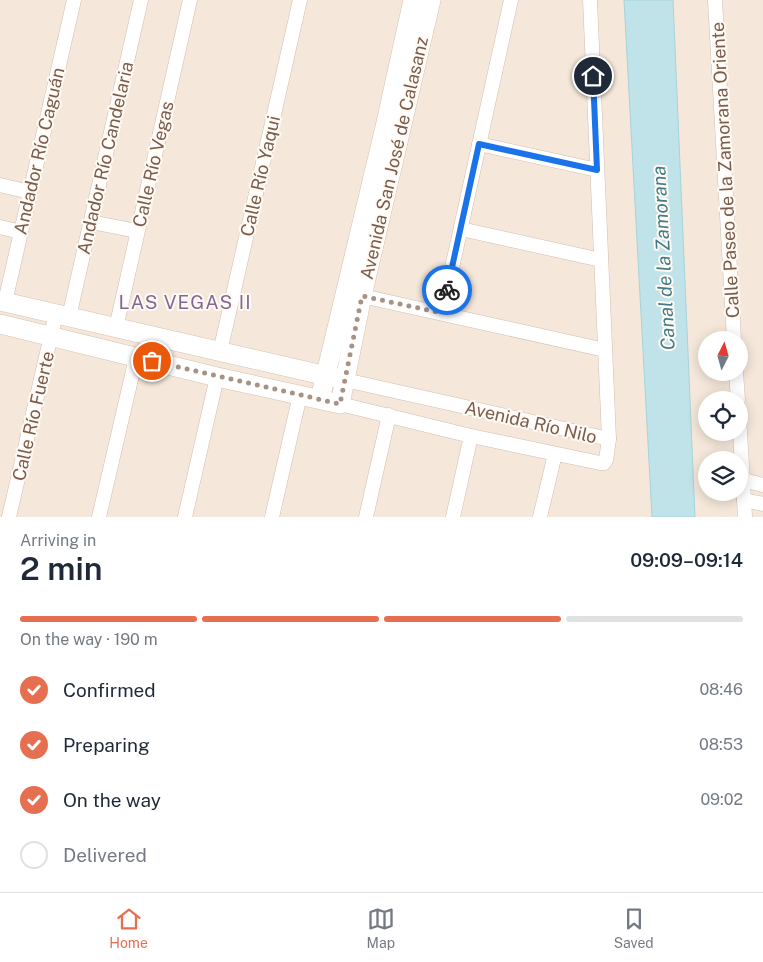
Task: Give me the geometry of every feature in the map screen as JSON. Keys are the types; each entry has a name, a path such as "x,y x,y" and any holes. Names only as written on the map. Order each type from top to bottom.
{"street":[{"name":"Andador Río Caguán","path":"2,302 21,232 74,0"},
{"name":"Andador Río Candelaria","path":"62,316 91,222 141,0"},
{"name":"Calle Río Vegas","path":"116,328 190,0"},
{"name":"Calle Río Yaqui","path":"220,352 300,0"},
{"name":"Avenida San José de Calasanz","path":"320,399 385,127 413,0"},
{"name":"Avenida San José de Calasanz","path":"340,404 362,296 430,0"},
{"path":"442,313 511,0"},
{"path":"590,0 609,439"},
{"name":"Calle Paseo de la Zamorana Oriente","path":"715,0 733,331"},
{"path":"479,144 597,170"},
{"path":"0,185 30,192"},
{"path":"91,222 137,231"},
{"path":"0,227 21,232"},
{"path":"461,229 601,260"},
{"path":"362,296 605,350"},
{"name":"Avenida Río Nilo","path":"0,324 136,358 320,399 471,436 604,463 606,460 609,439 2,302"},
{"name":"Calle Río Fuerte","path":"9,517 51,337 62,316"},
{"path":"99,517 136,358"},
{"path":"186,517 217,377"},
{"path":"272,517 300,395"},
{"path":"366,517 389,416"},
{"path":"453,517 471,436"},
{"path":"540,517 555,454"},
{"path":"748,481 763,485"},
{"path":"744,501 745,517"},
{"path":"748,501 763,504"}],"shaded area":[{"path":"0,0 624,0 652,517 0,517"},
{"path":"673,0 763,0 763,517 695,517"}],"water":[{"name":"Canal de la Zamorana","path":"624,0 673,0 695,517 652,517"}],"way so far":[{"path":"152,361 340,404 362,296 442,313 447,290"}],"district":[{"name":"LAS VEGAS II","path":"185,302"}],"route":[{"path":"447,290 479,144 597,170 593,76"}]}
